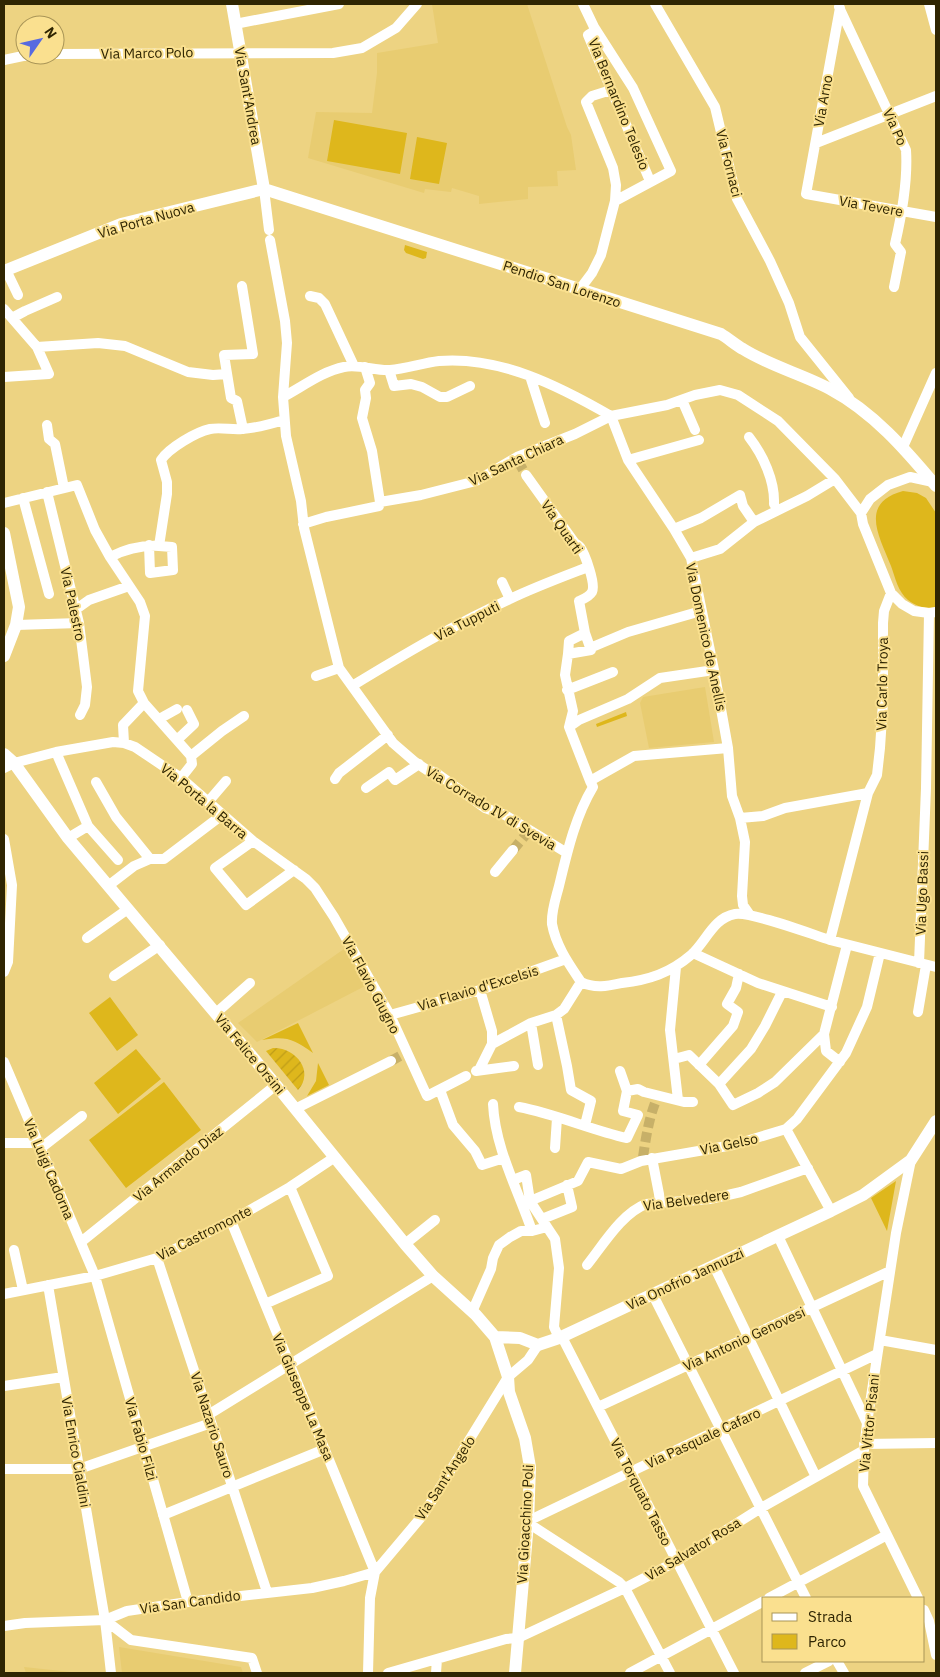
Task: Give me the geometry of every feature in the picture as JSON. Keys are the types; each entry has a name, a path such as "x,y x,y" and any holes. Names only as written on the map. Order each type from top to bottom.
{"street":[{"name":"Via Sant'Andrea","path":"232,4 264,189"},
{"path":"236,24 339,4"},
{"name":"Via Marco Polo","path":"65,54 332,53 362,48 396,28 417,4"},
{"path":"583,4 596,30 633,88 670,171 615,201"},
{"name":"Via Fornaci","path":"655,4 715,107 736,199 770,260 789,303 800,337 851,401"},
{"path":"929,4 936,30"},
{"name":"Via Po","path":"839,6 906,150 902,211 894,244 901,252 894,287"},
{"name":"Via Arno","path":"806,194 839,6"},
{"name":"Via Bernardino Telesio","path":"596,30 588,35 650,181"},
{"path":"580,289 592,274 601,255 615,201 616,185 613,168 586,102 592,96 611,90"},
{"path":"816,143 936,96"},
{"name":"Via Corrado IV di Svevia","path":"264,189 287,343 283,397 286,436 301,501 303,524 339,668 393,743 427,770 434,772 486,808 505,815 567,853"},
{"name":"Via Porta Nuova","path":"5,270 120,224 264,189"},
{"name":"Pendio San Lorenzo","path":"264,189 721,334 744,350 829,388 851,401 873,418 935,482"},
{"name":"Via Tevere","path":"806,194 936,217"},
{"path":"5,270 18,295"},
{"path":"242,286 253,354 224,355 231,398 237,401 243,429"},
{"path":"310,296 319,298 325,304 354,366"},
{"path":"12,318 57,297"},
{"path":"4,309 37,348 49,374 4,377"},
{"path":"37,348 98,344 125,346 188,372 213,375 227,374"},
{"path":"283,397 325,374 345,366 389,370 439,361 487,363 530,376 581,399 611,416"},
{"path":"365,367 370,383 365,390 363,423 372,451 380,502"},
{"path":"389,370 394,386 411,384 422,387 440,397 447,397 470,386"},
{"path":"903,447 936,373"},
{"path":"530,376 545,423"},
{"name":"Via Santa Chiara","path":"303,524 326,517 379,506 380,502 421,495 476,481 518,459 611,416 682,400 695,394 713,390 729,392 738,396 778,420 835,479 861,514 863,524 891,593"},
{"path":"682,400 695,430"},
{"name":"Via Domenico de Anellis","path":"611,416 628,460 691,558 728,748 732,796 740,818 744,842 742,896 743,904 750,915"},
{"path":"110,557 126,549 154,546 167,494 166,482 161,466 164,454 190,437 212,429 243,429 284,420"},
{"path":"47,425 49,439 55,444 64,488"},
{"path":"749,437 765,463 775,494 774,504"},
{"path":"628,460 699,440"},
{"name":"Via Quarti","path":"526,475 580,548 588,567 594,585 588,596 578,601 585,633"},
{"path":"861,514 870,498 888,485 910,477 935,482"},
{"path":"691,558 720,549 754,522 807,496 835,479"},
{"path":"4,503 77,485 95,530 128,586 140,602 145,616 138,691 144,703 188,752 192,764 181,778"},
{"name":"Via Palestro","path":"47,492 79,623 87,687 85,705 80,715"},
{"path":"674,530 701,518 740,495 743,506 754,522"},
{"path":"23,498 49,594"},
{"path":"4,533 19,607 16,625 4,656"},
{"name":"Via Tupputi","path":"352,686 458,624 510,599 588,567"},
{"path":"502,582 510,599"},
{"path":"75,610 89,600 128,586"},
{"path":"891,593 902,604 914,611 932,612"},
{"name":"Via Carlo Troya","path":"868,793 877,776 883,702 883,622 884,611 891,593"},
{"path":"568,654 585,652 591,650 590,648 628,632 701,611"},
{"name":"Via Ugo Bassi","path":"918,1012 927,965 926,788 932,612"},
{"path":"16,625 79,623"},
{"path":"590,648 585,633 570,641 564,675 573,711 568,727 593,788 586,799 567,853 553,908 552,922 559,946 581,982 595,987 645,980 676,967 693,954 720,920 736,914 750,915 830,940 927,965"},
{"path":"316,676 339,668"},
{"path":"568,727 579,720 638,694 660,678 714,670"},
{"path":"567,690 613,672"},
{"path":"124,743 123,726 144,703"},
{"path":"160,719 182,710 194,724 178,739"},
{"path":"188,752 244,716"},
{"path":"335,779 339,772 388,735"},
{"name":"Via Porta la Barra","path":"9,766 56,752 113,742 124,743 145,753 181,778 222,816 294,870"},
{"path":"590,781 634,756 728,748"},
{"path":"56,752 88,826 118,860"},
{"name":"Via Felice Orsini","path":"4,754 9,766 276,1085 405,1244 433,1276 472,1312 495,1337"},
{"path":"366,788 389,772 395,780 419,764"},
{"path":"208,802 226,781"},
{"path":"96,782 116,817 150,859"},
{"path":"740,818 763,816 785,808 868,793 830,940"},
{"path":"108,886 134,866 150,859 164,859 222,816"},
{"path":"68,838 88,826"},
{"path":"4,839 12,884 8,962 4,972"},
{"path":"253,841 215,868 246,905 294,870"},
{"path":"495,872 513,850"},
{"name":"Via Flavio Giugno","path":"294,870 306,878 315,888 334,917 390,1015 404,1054 427,1096 440,1090"},
{"path":"87,938 128,909"},
{"path":"840,1062 826,1050 824,1034 848,945"},
{"path":"114,976 160,946"},
{"name":"Via Gelso","path":"567,1185 578,1181 588,1162 621,1168 645,1158 733,1145 786,1129 798,1119 846,1053 867,1007 880,953"},
{"path":"693,954 782,992 832,1010"},
{"name":"Via Flavio d'Excelsis","path":"390,1015 480,990 566,959"},
{"path":"676,967 670,1030 678,1100"},
{"path":"700,1065 733,1026 738,1012 727,1004 736,988 739,974"},
{"path":"473,1073 492,1044 531,1024 556,1015 568,1005 581,982"},
{"path":"216,1013 250,983"},
{"path":"480,990 492,1031 492,1044"},
{"path":"719,1084 751,1049 782,992"},
{"path":"556,1015 571,1090 591,1101 585,1125"},
{"path":"531,1024 538,1065"},
{"path":"674,1059 689,1055 719,1084 733,1105 775,1082 824,1034"},
{"path":"295,1109 390,1061"},
{"name":"Via Luigi Cadorna","path":"4,1062 95,1276"},
{"path":"504,1158 482,1165 475,1151 453,1125 440,1090 473,1073 514,1066"},
{"path":"519,1107 541,1111 557,1118 627,1138 638,1114 623,1111 626,1091 620,1072"},
{"name":"Via Armando Diaz","path":"81,1242 276,1085"},
{"path":"626,1091 633,1088 658,1097 693,1102"},
{"path":"493,1104 493,1116 504,1158 532,1231"},
{"path":"4,1143 40,1146 82,1116"},
{"path":"555,1148 557,1118"},
{"path":"911,1160 936,1121"},
{"path":"786,1129 831,1211"},
{"name":"Via Castromonte","path":"4,1294 95,1276 157,1258 231,1221 290,1187 335,1157"},
{"path":"645,1158 659,1194 660,1203"},
{"name":"Via Onofrio Jannuzzi","path":"538,1345 561,1338 831,1211 863,1195 911,1160"},
{"name":"Via Vittor Pisani","path":"911,1160 890,1271 867,1423 863,1486 918,1597"},
{"name":"Via Belvedere","path":"587,1265 627,1215 636,1208 646,1204 718,1198 741,1192 808,1168"},
{"path":"472,1312 491,1269 492,1258 499,1245 522,1231 532,1231 572,1206 567,1185 530,1201 526,1175 513,1180"},
{"path":"265,1304 328,1276 290,1187"},
{"name":"Via Torquato Tasso","path":"530,1201 555,1239 559,1268 554,1326 734,1673"},
{"path":"405,1244 435,1220"},
{"name":"Via Giuseppe La Masa","path":"231,1221 375,1572"},
{"path":"778,1236 867,1423"},
{"path":"14,1250 23,1290"},
{"name":"Via Nazario Sauro","path":"157,1258 267,1592"},
{"path":"714,1266 816,1477"},
{"name":"Via Antonio Genovesi","path":"598,1408 890,1271"},
{"name":"Via Fabio Filzi","path":"95,1276 188,1602"},
{"path":"4,1469 79,1469 144,1446 210,1419 290,1364 433,1276"},
{"name":"Via Enrico Cialdini","path":"48,1285 105,1620 111,1673"},
{"path":"653,1295 806,1597"},
{"path":"495,1337 520,1338 538,1345"},
{"name":"Via Gioacchino Poli","path":"495,1337 508,1377 509,1392 525,1438 530,1467 528,1522 515,1673"},
{"path":"880,1340 936,1350"},
{"name":"Via Sant'Angelo","path":"375,1572 422,1515 508,1377 528,1360 538,1345"},
{"name":"Via Pasquale Cafaro","path":"528,1522 878,1354"},
{"path":"4,1386 63,1377"},
{"path":"864,1447 936,1443"},
{"name":"Via Salvator Rosa","path":"388,1673 506,1639 518,1638 625,1588 677,1560 864,1447"},
{"path":"163,1514 325,1449"},
{"path":"528,1522 619,1582 625,1588 670,1673"},
{"path":"771,1597 887,1535"},
{"path":"368,1673 370,1598 375,1572"},
{"name":"Via San Candido","path":"4,1625 105,1620 127,1611 267,1592 312,1588 344,1582 375,1572"},
{"path":"630,1673 762,1602"},
{"path":"925,1612 932,1623 936,1656"},
{"path":"105,1620 131,1640 252,1658 257,1673"},
{"path":"436,1673 437,1659"},
{"path":"805,1673 827,1662"},
{"path":"838,1662 844,1673"}],"shaded area":[{"path":"432,4 527,4 571,135 576,170 557,171 558,186 528,187 528,199 479,204 479,196 452,188 451,192 425,189 424,193 308,158 316,112 372,113 377,73 377,53 438,43"},
{"path":"705,687 714,742 649,748 640,703 643,697"},
{"path":"344,949 367,985 257,1042 238,1023"},
{"path":"119,1647 241,1667 243,1673 122,1673"},
{"path":"24,1667 80,1673 26,1673"}],"green space":[{"path":"334,120 407,133 400,174 327,161"},
{"path":"417,137 447,143 439,184 410,179"},
{"path":"405,245 427,252 426,258 423,259 406,253 404,250"},
{"path":"903,491 917,493 926,498 936,513 936,607 921,607 905,597 897,584 878,532 877,512 881,504 889,496"},
{"path":"626,712 627,716 597,727 596,724"},
{"path":"110,997 138,1035 117,1051 89,1013"},
{"path":"298,1023 313,1053 300,1044 289,1040 278,1038 262,1040"},
{"path":"273,1048 289,1051 300,1062 304,1075 303,1083 298,1090 266,1051"},
{"path":"136,1049 161,1079 118,1114 94,1083"},
{"path":"318,1063 329,1085 307,1096 316,1081"},
{"path":"164,1082 201,1130 126,1188 89,1140"},
{"path":"896,1181 887,1231 871,1198"}],"tunnel":[{"path":"518,461 526,475"},
{"path":"513,850 528,832"},
{"path":"391,1061 402,1055"},
{"path":"643,1157 650,1120 657,1098"}]}
